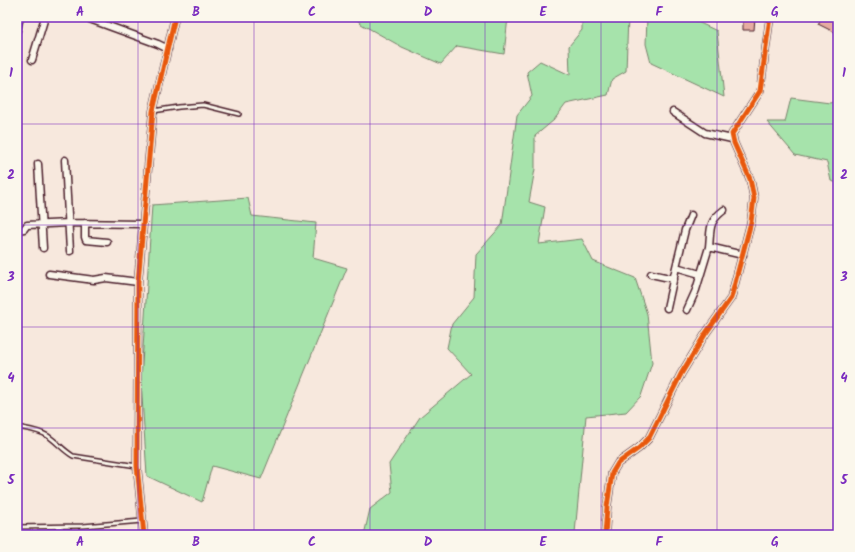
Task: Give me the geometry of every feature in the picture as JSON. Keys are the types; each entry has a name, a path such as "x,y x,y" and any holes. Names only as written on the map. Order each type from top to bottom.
{"street":[{"path":"17,30 20,17"},
{"path":"32,60 45,17"},
{"path":"84,17 168,49"},
{"path":"144,535 137,466 138,282 153,111 175,17"},
{"path":"605,535 612,473 618,463 639,448 649,438 685,368 706,333 731,298 751,222 754,198 750,179 732,139 734,130 760,91 770,17"},
{"path":"673,112 705,133 732,139"},
{"path":"65,160 70,251"},
{"path":"38,164 43,248"},
{"path":"687,310 696,290 710,247 712,222 715,217 724,210"},
{"path":"667,308 685,230 692,215"},
{"path":"85,223 86,240 107,242"},
{"path":"17,230 24,229 27,225 41,224 142,224"},
{"path":"710,247 743,255"},
{"path":"676,267 700,274"},
{"path":"49,274 94,280 106,278 138,282"},
{"path":"651,274 674,279"}],"lane":[{"path":"153,111 203,105 239,114"},
{"path":"17,427 37,431 47,436 64,451 73,456 137,466"},
{"path":"17,528 83,526 142,521"}],"green space":[{"path":"355,17 508,17 504,54 457,46 441,64 402,47 361,24"},
{"path":"582,17 628,17 626,71 612,79 608,95 566,104 554,120 535,136 535,169 529,202 545,207 539,244 582,239 593,261 635,278 647,314 652,363 641,396 626,412 586,416 575,533 517,535 364,535 370,509 392,492 389,464 420,417 471,374 447,348 452,324 474,297 476,254 502,225 517,115 532,96 527,72 540,61 570,75 569,46 582,30"},
{"path":"647,17 687,17 717,31 724,97 651,63 646,44"},
{"path":"791,98 830,103 838,100 838,183 831,181 827,162 795,155 767,122 785,122"},
{"path":"248,198 252,216 316,223 313,258 347,268 261,479 212,466 202,502 147,476 141,380 152,205"}],"building":[{"path":"743,17 755,17 754,30 743,30"},
{"path":"822,17 838,17 838,34 818,24"}],"cycle path":[{"path":"144,535 137,466 138,282 153,111 175,17"},
{"path":"605,535 612,473 618,463 639,448 649,438 681,374 706,333 731,298 751,222 754,198 750,179 734,143 732,134 760,91 770,17"}]}
